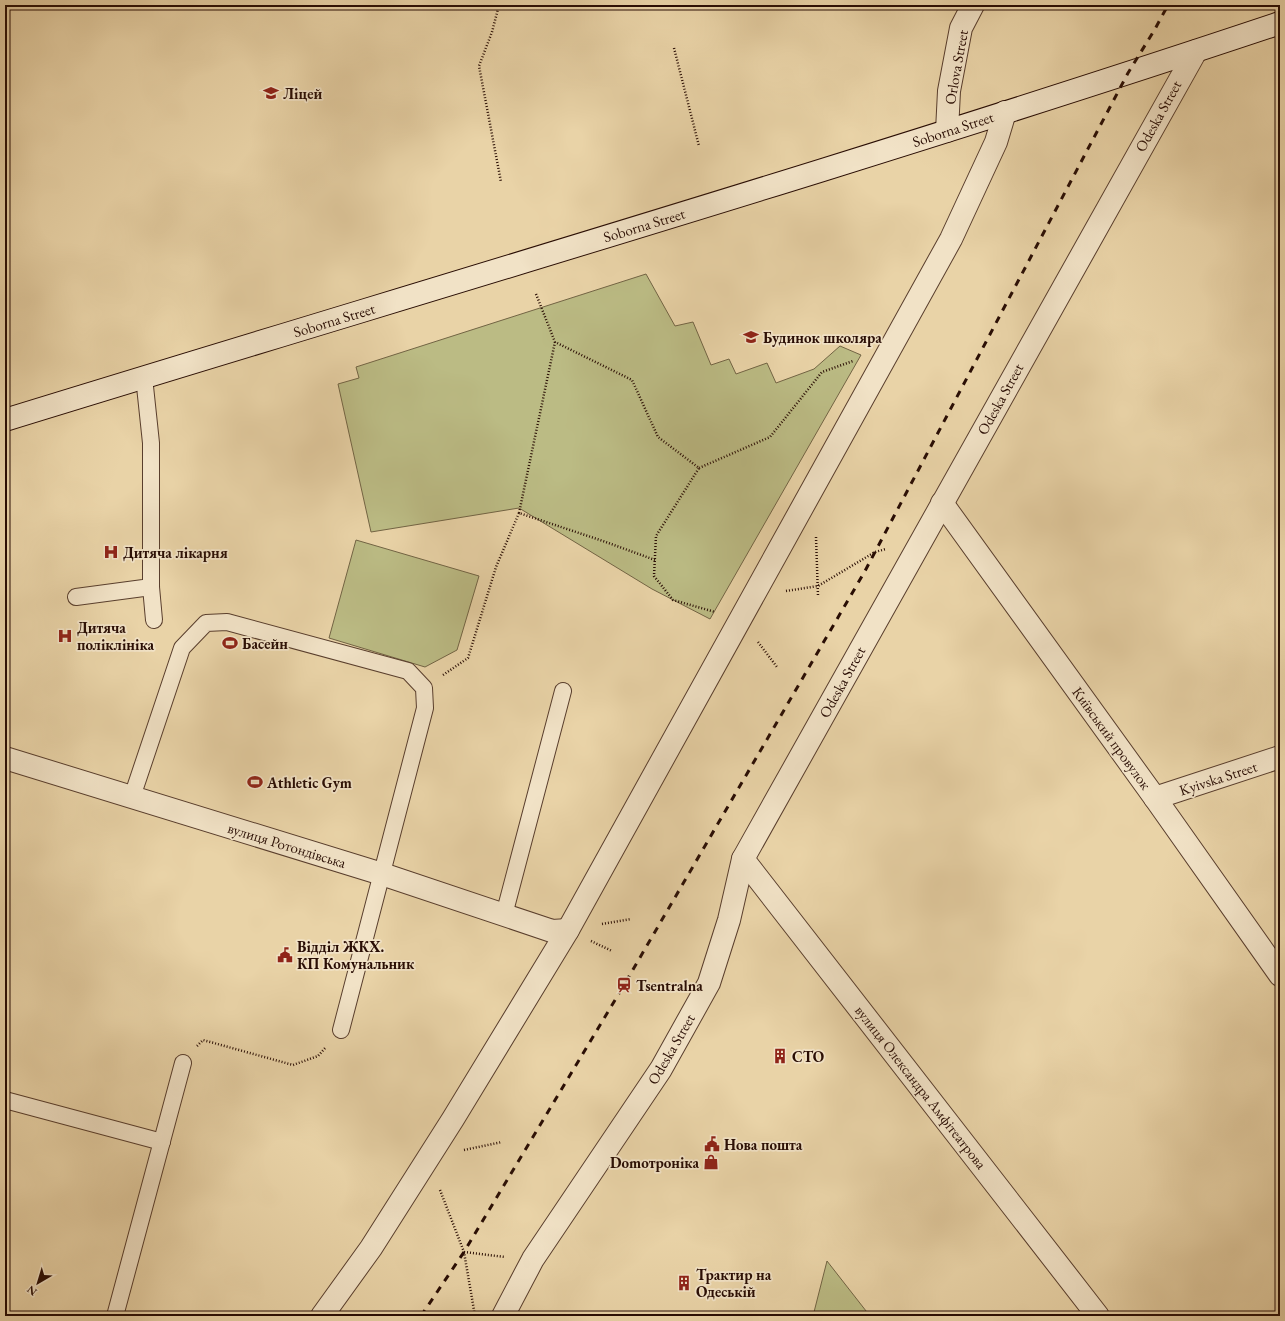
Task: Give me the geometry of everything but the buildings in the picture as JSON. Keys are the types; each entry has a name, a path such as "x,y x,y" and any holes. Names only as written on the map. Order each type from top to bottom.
{"street":[{"name":"Orlova Street","path":"947,131 949,91 961,28 973,5"},
{"name":"Soborna Street","path":"5,420 947,131 1280,23"},
{"name":"Odeska Street","path":"503,1316 533,1259 661,1069 709,983 729,920 743,859 1196,51"},
{"path":"322,1316 371,1248 428,1159 568,930 951,239 996,142 1005,112"},
{"name":"Київський провулок","path":"942,503 1155,798 1280,975"},
{"name":"Kyivska Street","path":"1155,798 1280,757"},
{"name":"вулиця Ротондівська","path":"5,758 382,874 552,931 568,930"},
{"name":"вулиця Олександра Амфітеатрова","path":"743,859 1098,1316"}],"lane":[{"path":"144,377 151,443 151,587 154,620"},
{"path":"76,597 151,587"},
{"path":"132,797 182,648 206,622 227,622 408,671 424,688 425,708 341,1030"},
{"path":"504,915 563,691"},
{"path":"115,1316 183,1064"},
{"path":"5,1100 162,1142"}],"path":[{"path":"499,5 492,32 479,66 501,182"},
{"path":"674,48 699,146"},
{"path":"424,688 468,658 496,567 519,513 555,342 536,294"},
{"path":"555,342 632,380 658,437 699,468"},
{"path":"740,619 673,600 654,576 656,536 699,468 770,437 822,372 857,360"},
{"path":"519,513 655,560"},
{"path":"816,532 818,596"},
{"path":"753,595 818,586 875,552"},
{"path":"183,1064 203,1040 293,1066 318,1056 341,1030"},
{"path":"428,1159 464,1252 475,1316"},
{"path":"464,1252 533,1259"}],"green space":[{"path":"646,274 675,326 693,322 711,365 729,359 736,374 767,363 776,383 814,369 840,346 861,355 710,619 652,589 519,508 371,532 338,384 359,378 356,367"},
{"path":"356,540 479,576 457,650 425,667 329,638"},
{"path":"827,1261 870,1316 813,1316"}],"railway":[{"path":"421,1316 464,1252 624,985 865,571 1128,73 1168,5"}],"place":[{"name":"Ліцей","path":"271,93"},
{"name":"Будинок школяра","path":"751,337"},
{"name":"Дитяча лікарня","path":"111,552"},
{"name":"Дитяча поліклініка","path":"65,636"},
{"name":"Басейн","path":"230,643"},
{"name":"Athletic Gym","path":"255,782"},
{"name":"Відділ ЖКХ. КП Комунальник","path":"285,955"},
{"name":"Tsentralna","path":"624,985"},
{"name":"СТО","path":"780,1056"},
{"name":"Нова пошта","path":"712,1144"},
{"name":"Domoтроніка","path":"711,1162"},
{"name":"Трактир на Одеській","path":"684,1283"}]}
